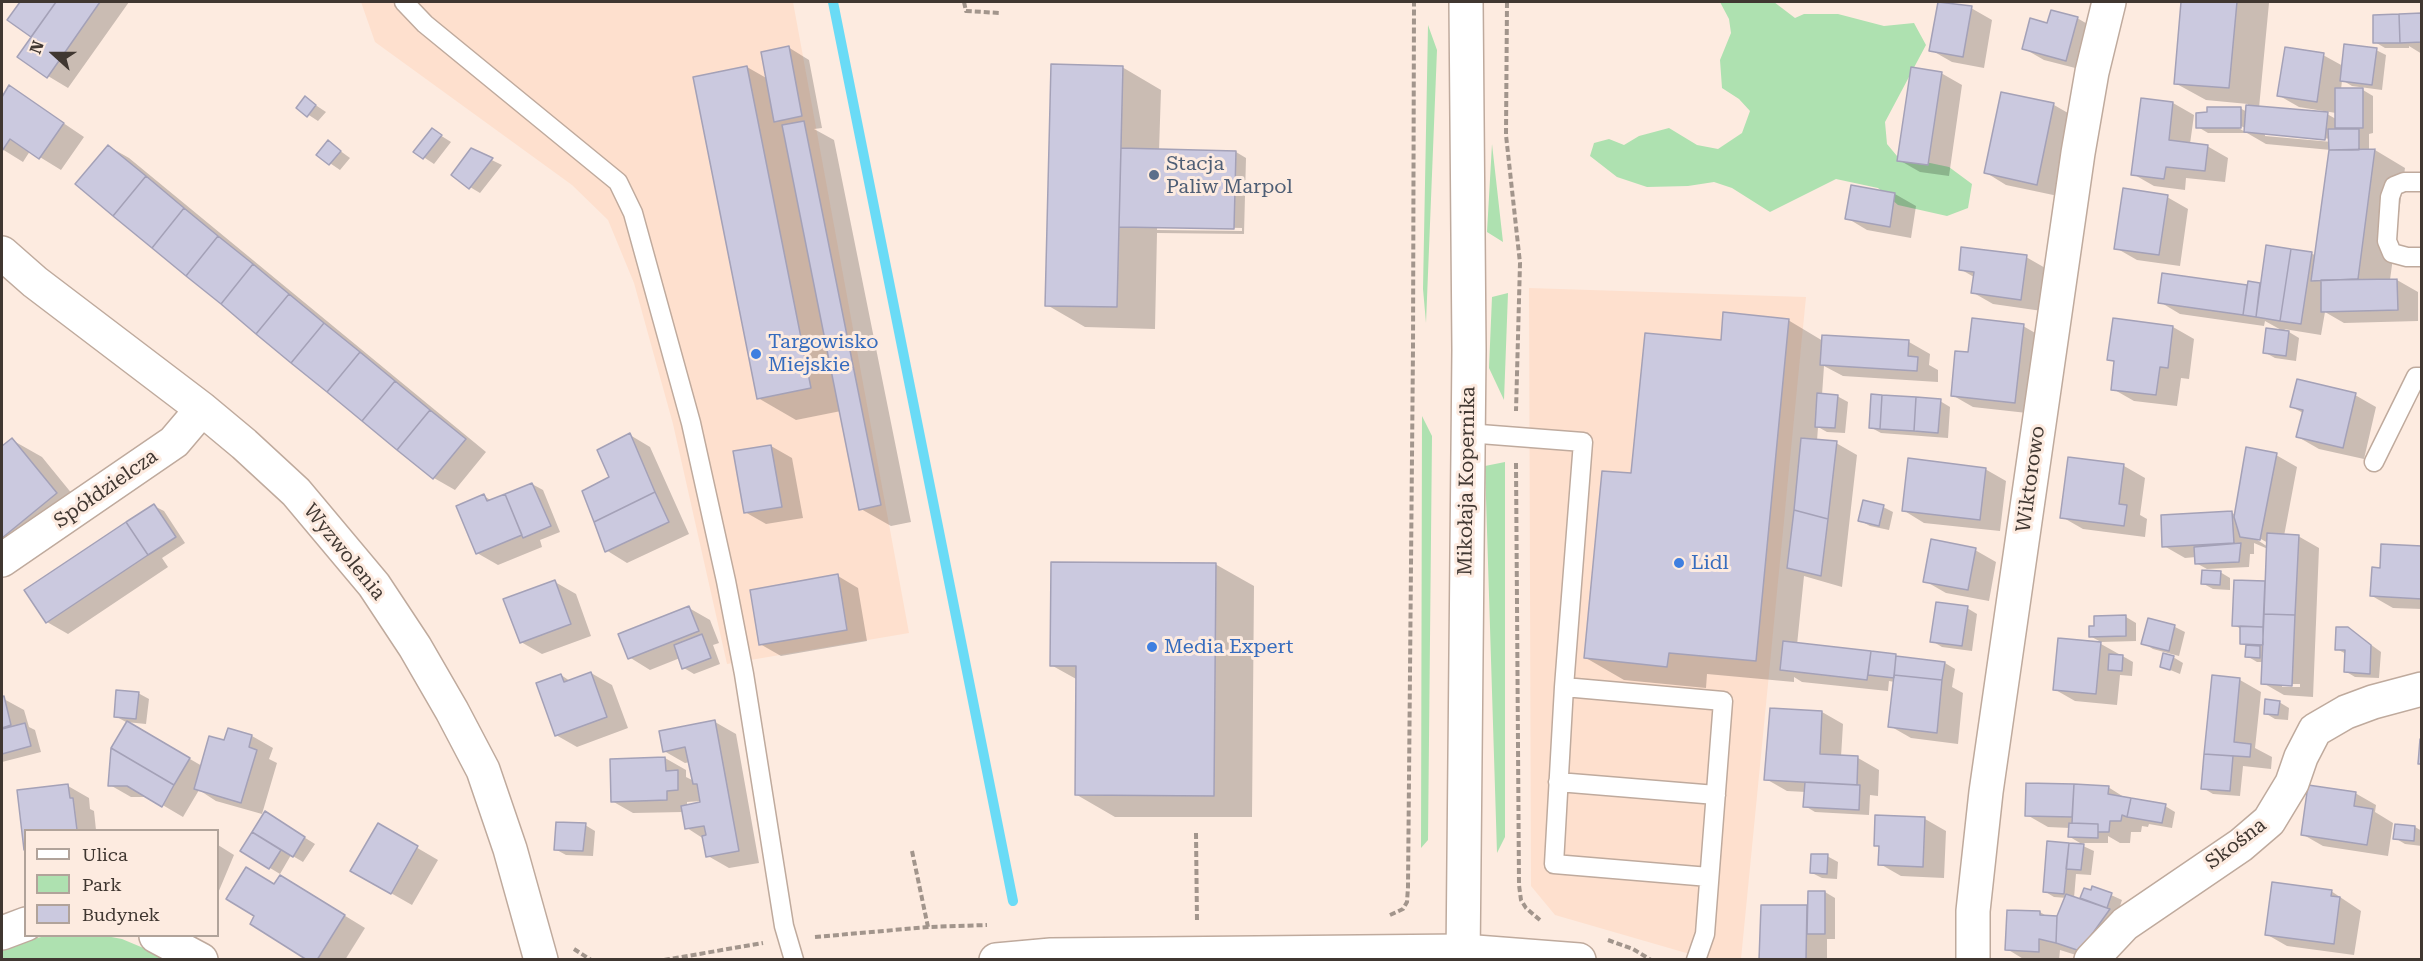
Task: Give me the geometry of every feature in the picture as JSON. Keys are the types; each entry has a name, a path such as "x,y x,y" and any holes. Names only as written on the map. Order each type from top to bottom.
{"street":[{"name":"Mikołaja Kopernika","path":"1463,955 1469,350 1466,2"},
{"name":"Wiktorowo","path":"1973,960 1973,911 1987,780 2078,153 2092,72 2109,2"},
{"name":"Wyzwolenia","path":"2,253 34,282 202,409 296,492 374,585 415,647 483,770 510,849 541,960"},
{"name":"Spółdzielcza","path":"2,560 174,442 202,409"},
{"name":"Skośna","path":"2091,960 2125,924 2241,845 2269,821 2292,783 2301,757 2315,730 2346,712 2364,705 2392,695 2421,689"},
{"path":"2,933 24,925"},
{"path":"158,937 201,960"},
{"path":"996,960 1051,955 1463,955 1589,949"}],"lane":[{"path":"404,2 425,24 618,182 633,213 691,423 726,581 744,674 784,926 794,960"},
{"path":"2421,182 2404,182 2394,186 2390,197 2387,241 2392,253 2407,257 2421,257"},
{"path":"2374,462 2416,377 2421,377"},
{"path":"1467,433 1583,442 1564,687 1554,864 1709,877"},
{"path":"1564,687 1723,701 1705,934 1696,960"},
{"path":"1558,782 1716,795"}],"path":[{"path":"964,2 966,11 1000,13"},
{"path":"1385,917 1403,909 1407,902 1408,887 1414,2"},
{"path":"1507,2 1506,135 1520,263 1516,436 1519,885 1521,900 1526,908 1543,923"},
{"path":"1196,833 1197,922"},
{"path":"912,851 928,927"},
{"path":"1589,949 1615,941 1651,960"}],"shaded area":[{"name":"Targowisko Miejskie","path":"361,2 793,2 909,633 727,664 673,424 634,283 608,220 572,185 375,42"},
{"path":"1529,288 1806,297 1741,959 1707,959 1555,915 1531,886"}],"green space":[{"path":"1720,2 1774,2 1795,18 1804,14 1838,14 1884,26 1914,23 1926,45 1885,122 1887,144 1897,156 1949,167 1972,184 1968,208 1947,216 1898,205 1878,188 1836,179 1770,212 1732,188 1714,182 1688,186 1647,187 1617,177 1590,156 1594,143 1609,139 1624,145 1639,136 1669,128 1697,145 1718,149 1742,133 1750,111 1739,99 1722,88 1720,60 1731,33 1729,19"},
{"path":"1428,25 1437,50 1426,323 1423,289"},
{"path":"1492,144 1503,242 1487,232"},
{"path":"1508,293 1504,400 1489,368 1492,297"},
{"path":"1422,416 1432,436 1428,840 1421,848"},
{"path":"1505,462 1505,837 1497,853 1485,466"},
{"path":"41,937 111,937 122,939 172,960 2,960 2,951 18,943"}],"building":[{"path":"20,2 56,2 31,37 7,20"},
{"path":"56,2 100,2 47,78 17,57"},
{"path":"1938,2 1972,6 1963,57 1929,51"},
{"path":"2181,2 2237,2 2229,88 2174,84"},
{"path":"2051,10 2078,17 2066,61 2022,49 2030,18 2047,23"},
{"path":"2422,13 2422,42 2400,43 2399,14"},
{"path":"2399,14 2400,43 2373,43 2373,15"},
{"path":"2344,44 2377,48 2372,85 2340,81"},
{"path":"789,46 802,116 774,122 761,52"},
{"path":"2285,47 2324,53 2317,102 2277,96"},
{"path":"1051,64 1123,66 1117,307 1045,306"},
{"path":"747,66 811,388 757,399 693,77"},
{"path":"1911,67 1942,72 1928,165 1897,161"},
{"path":"9,85 64,123 39,159 10,139 2,151 2,97"},
{"path":"2335,88 2363,88 2363,128 2335,128"},
{"path":"2001,92 2054,103 2037,185 1984,173"},
{"path":"305,96 316,105 307,117 296,108"},
{"path":"2141,98 2173,102 2169,140 2208,145 2205,171 2166,167 2164,179 2131,175"},
{"path":"2246,105 2328,112 2325,140 2244,132"},
{"path":"2207,107 2241,107 2241,128 2196,128 2196,113 2207,112"},
{"path":"804,121 881,505 859,510 782,125"},
{"path":"432,128 442,135 423,159 413,152"},
{"path":"2328,129 2359,129 2359,150 2329,150"},
{"path":"328,140 341,151 329,165 316,155"},
{"path":"108,145 146,176 113,216 75,184"},
{"path":"471,148 493,158 469,189 451,175"},
{"path":"1121,148 1236,151 1234,229 1119,227"},
{"path":"2375,149 2358,279 2311,281 2329,150"},
{"path":"146,176 184,208 152,248 113,216"},
{"path":"1851,185 1895,193 1890,227 1845,219"},
{"path":"2123,188 2168,195 2159,255 2114,249"},
{"path":"184,208 218,236 186,276 152,248"},
{"path":"218,236 253,264 221,304 186,276"},
{"path":"2266,245 2291,249 2280,321 2256,317"},
{"path":"1961,247 2027,255 2021,300 1971,293 1974,272 1959,270"},
{"path":"2291,249 2312,252 2301,324 2280,321"},
{"path":"253,264 289,294 256,334 221,304"},
{"path":"2162,273 2247,285 2243,315 2158,303"},
{"path":"2397,279 2398,310 2321,312 2321,280"},
{"path":"2248,281 2260,283 2256,317 2243,315"},
{"path":"289,294 324,323 291,363 256,334"},
{"name":"Lidl","path":"1723,312 1789,319 1756,661 1669,653 1667,667 1584,658 1602,471 1631,473 1645,333 1721,340"},
{"path":"1972,318 2024,324 2015,403 1951,396 1955,351 1968,352"},
{"path":"2113,318 2173,326 2168,368 2160,367 2156,395 2111,390 2114,361 2107,360"},
{"path":"324,323 360,352 327,392 291,363"},
{"path":"2266,328 2289,331 2286,356 2263,353"},
{"path":"1822,335 1909,340 1908,356 1918,357 1917,371 1820,365"},
{"path":"360,352 395,381 362,421 327,392"},
{"path":"2297,379 2356,393 2343,448 2296,437 2303,410 2290,407"},
{"path":"395,381 430,410 397,450 362,421"},
{"path":"1817,393 1838,395 1835,428 1815,427"},
{"path":"1871,394 1882,395 1880,429 1869,428"},
{"path":"1882,395 1916,397 1914,431 1880,429"},
{"path":"1916,397 1941,399 1938,433 1914,431"},
{"path":"430,410 466,439 433,479 397,450"},
{"path":"630,433 655,492 594,522 582,491 609,477 597,450"},
{"path":"12,438 57,493 2,538 2,446"},
{"path":"1801,438 1837,441 1828,519 1794,510"},
{"path":"771,445 782,507 744,513 733,451"},
{"path":"2246,447 2277,453 2260,540 2240,537 2234,517"},
{"path":"2068,457 2124,464 2119,504 2127,505 2124,526 2060,518"},
{"path":"1908,458 1986,468 1980,520 1902,511"},
{"path":"532,483 551,526 523,538 505,494"},
{"path":"655,492 669,522 605,552 594,522"},
{"path":"484,494 487,501 505,494 522,535 476,554 456,506"},
{"path":"1863,500 1884,505 1879,526 1858,521"},
{"path":"154,504 176,537 148,555 126,522"},
{"path":"1794,510 1828,519 1821,576 1787,568"},
{"path":"2232,511 2234,543 2162,547 2161,515"},
{"path":"126,522 148,555 46,623 24,590"},
{"path":"2267,533 2299,535 2295,615 2264,614"},
{"path":"1931,539 1976,548 1968,590 1923,582"},
{"path":"2241,543 2239,562 2195,564 2194,547"},
{"path":"2381,544 2422,546 2422,599 2370,596 2372,567 2380,568"},
{"path":"1051,562 1216,563 1214,796 1075,795 1076,666 1050,666"},
{"path":"2202,570 2221,571 2220,585 2201,584"},
{"path":"838,574 847,630 759,645 750,590"},
{"path":"555,580 571,624 520,643 503,599"},
{"path":"2234,580 2265,581 2263,627 2232,626"},
{"path":"1936,602 1968,606 1962,646 1930,642"},
{"path":"689,606 699,631 628,659 618,634"},
{"path":"2264,614 2295,615 2292,686 2261,684"},
{"path":"2126,615 2126,636 2089,637 2089,626 2094,626 2094,616"},
{"path":"2148,618 2175,625 2169,651 2141,644"},
{"path":"2240,626 2263,627 2263,645 2240,644"},
{"path":"2336,627 2348,627 2371,645 2370,674 2344,672 2345,650 2335,650"},
{"path":"702,634 711,658 682,669 674,645"},
{"path":"2058,638 2101,642 2096,694 2053,690"},
{"path":"1783,641 1871,651 1867,680 1780,670"},
{"path":"2246,645 2260,646 2260,658 2245,657"},
{"path":"1871,651 1896,654 1894,678 1868,675"},
{"path":"2163,653 2174,656 2170,670 2160,667"},
{"path":"2109,654 2123,655 2122,671 2108,670"},
{"path":"1896,656 1945,662 1942,680 1894,675"},
{"path":"591,672 607,717 555,736 536,683 561,674 564,682"},
{"path":"1894,675 1942,680 1937,733 1888,727"},
{"path":"2212,675 2240,678 2234,742 2251,744 2250,757 2204,754"},
{"path":"116,690 139,692 136,719 114,717"},
{"path":"4,696 11,725 2,728 2,697"},
{"path":"2265,699 2280,701 2278,715 2264,714"},
{"path":"1770,708 1822,711 1820,754 1858,756 1857,785 1764,780"},
{"path":"715,720 739,851 706,857 702,836 706,835 704,826 685,829 681,806 700,802 697,784 693,784 685,747 663,752 659,731"},
{"path":"127,721 190,758 174,785 111,748"},
{"path":"25,723 31,746 2,754 2,729"},
{"path":"228,728 252,735 249,747 257,750 241,803 194,789 209,736 224,740"},
{"path":"2420,739 2422,739 2422,764 2418,764"},
{"path":"111,748 174,785 162,807 127,786 108,786"},
{"path":"2204,754 2233,756 2230,791 2201,789"},
{"path":"665,757 666,771 678,770 678,790 667,791 667,800 611,802 610,759"},
{"path":"1805,782 1860,785 1859,810 1803,807"},
{"path":"2026,783 2074,784 2072,817 2025,816"},
{"path":"68,784 70,798 73,798 77,829 24,829 24,850 17,790"},
{"path":"2074,784 2109,786 2108,794 2131,798 2127,817 2122,815 2121,821 2110,821 2109,832 2098,832 2098,824 2072,823"},
{"path":"2308,785 2356,792 2354,806 2373,809 2367,845 2301,835"},
{"path":"2131,798 2166,804 2162,823 2127,817"},
{"path":"265,811 305,837 293,857 252,832"},
{"path":"1875,815 1925,817 1923,867 1878,865 1879,846 1874,846"},
{"path":"556,822 586,823 583,851 554,850"},
{"path":"378,823 418,846 391,894 350,871"},
{"path":"2069,823 2098,824 2098,838 2068,837"},
{"path":"2395,824 2415,826 2414,841 2393,839"},
{"path":"252,832 281,850 269,869 240,851"},
{"path":"2047,841 2069,843 2064,894 2043,892"},
{"path":"2069,843 2084,844 2081,870 2066,869"},
{"path":"1811,854 1828,854 1827,874 1810,873"},
{"path":"246,867 274,884 280,875 345,915 317,960 307,960 250,924 254,916 226,899"},
{"path":"2272,882 2332,890 2331,896 2340,897 2334,944 2265,935"},
{"path":"2092,886 2112,893 2107,908 2080,898 2084,888 2091,890"},
{"path":"1808,891 1825,891 1825,934 1807,934"},
{"path":"2066,894 2110,909 2080,951 2056,943 2057,916"},
{"path":"1761,905 1807,905 1806,960 1759,960"},
{"path":"2007,910 2040,911 2040,915 2057,916 2056,943 2039,939 2039,952 2005,950"}],"waterway":[{"path":"833,2 1013,901"}],"place":[{"name":"Stacja Paliw Marpol","path":"1154,175"},
{"name":"Targowisko Miejskie","path":"756,354"},
{"name":"Lidl","path":"1679,563"},
{"name":"Media Expert","path":"1152,647"}]}
